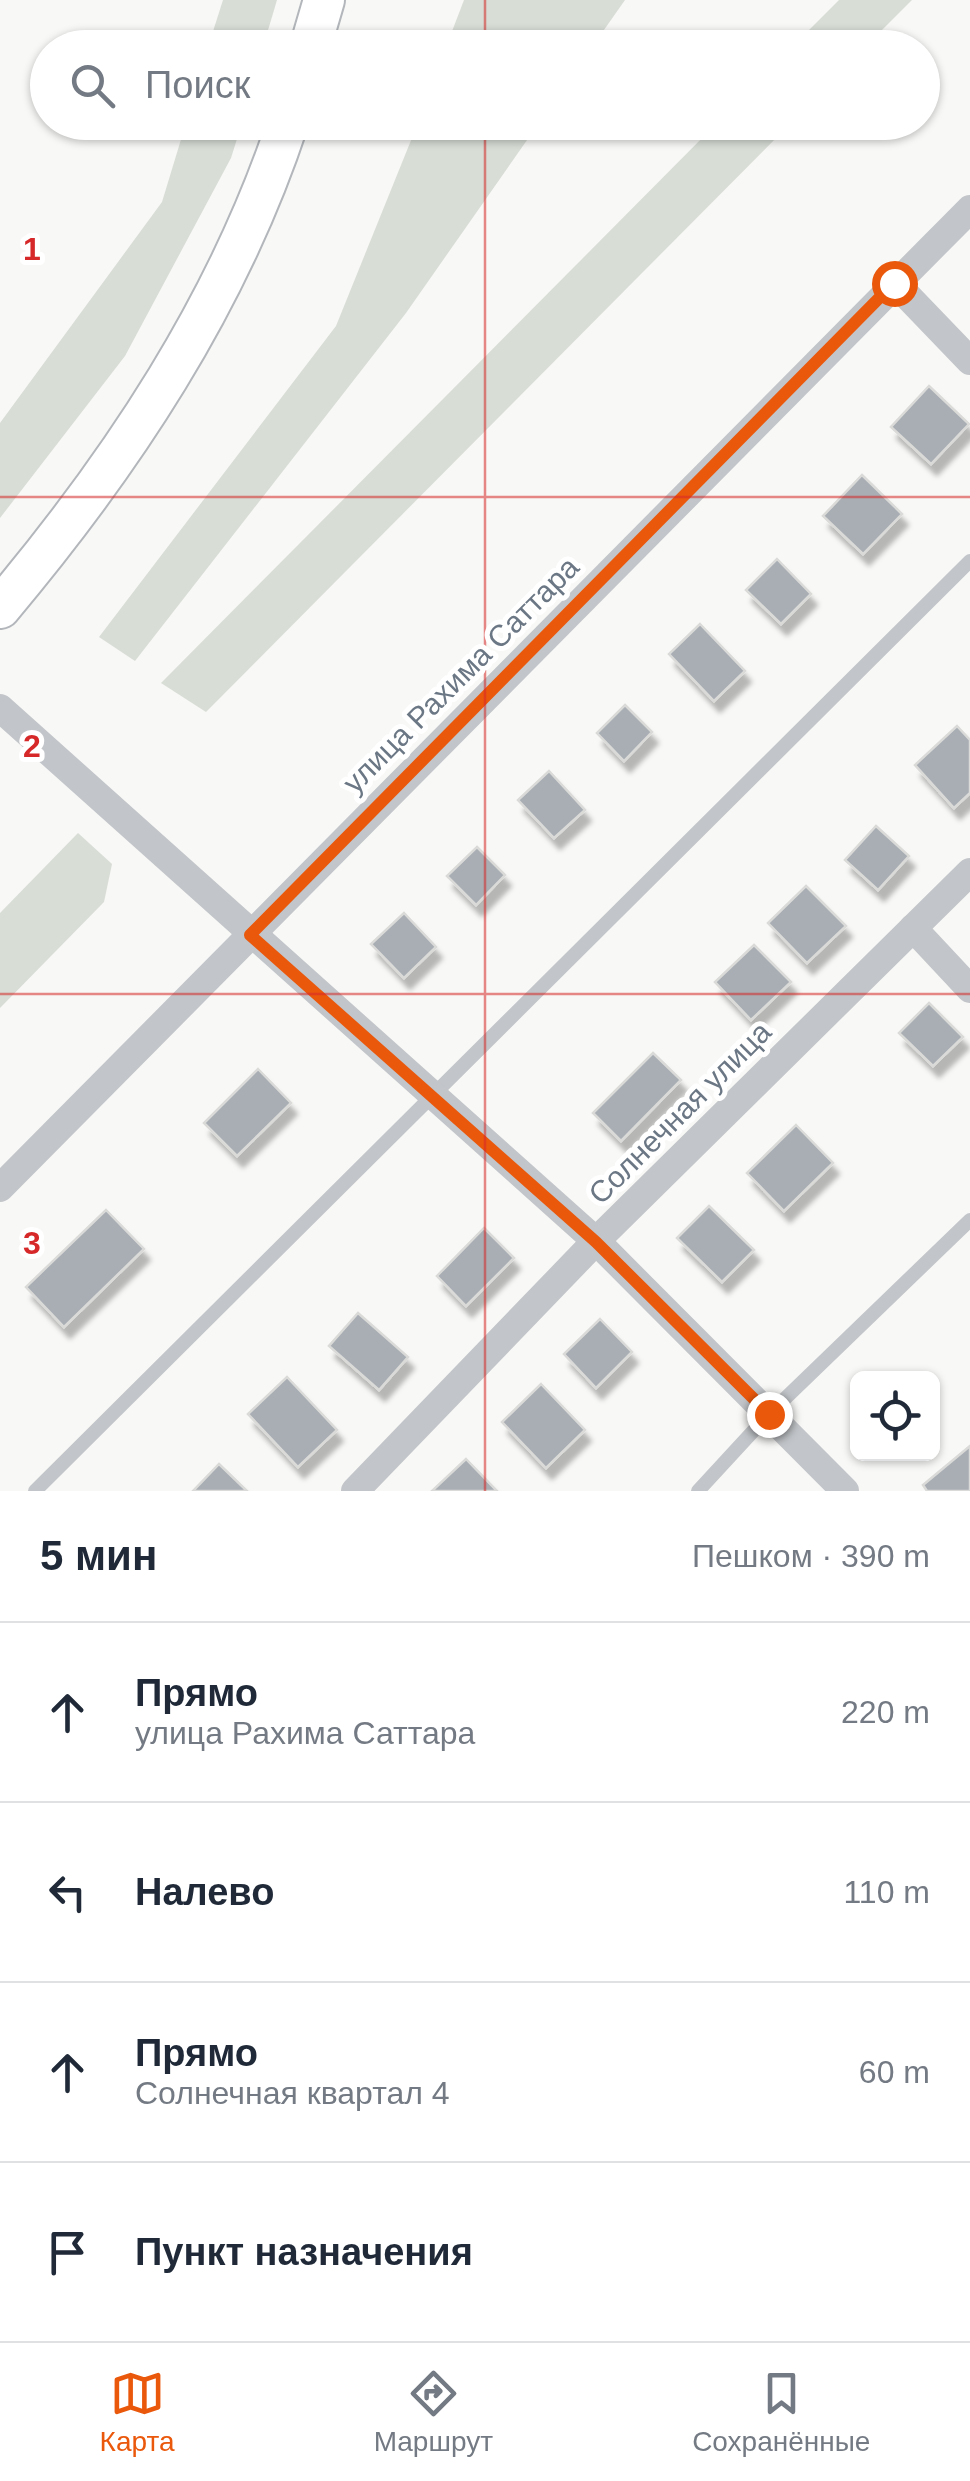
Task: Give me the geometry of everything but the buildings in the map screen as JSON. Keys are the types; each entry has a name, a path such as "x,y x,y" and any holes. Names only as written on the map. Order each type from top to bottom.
{"main road":[{"path":"315,30 324,0"},
{"path":"0,608 60,536 137,429 206,315 281,140"}],"street":[{"name":"улица Рахима Саттара","path":"0,1188 970,209"},
{"path":"894,283 970,361"},
{"path":"0,708 596,1242 845,1491"},
{"name":"Солнечная улица","path":"355,1491 596,1242 970,872"},
{"path":"913,928 970,989"}],"lane":[{"path":"35,1491 970,561"},
{"path":"698,1491 769,1414 970,1220"}],"shaded area":[{"path":"223,0 277,0 268,30 213,30"},
{"path":"464,0 625,0 604,30 453,30"},
{"path":"839,0 912,0 882,30 809,30"},
{"path":"181,140 237,140 231,158 125,356 0,518 0,423 162,202"},
{"path":"411,140 527,140 406,313 135,661 99,637 336,326"},
{"path":"700,140 774,140 206,712 161,683"},
{"path":"78,833 112,864 104,902 0,1008 0,913"}],"route":[{"path":"769,1414 596,1242 250,935 894,283"}]}
